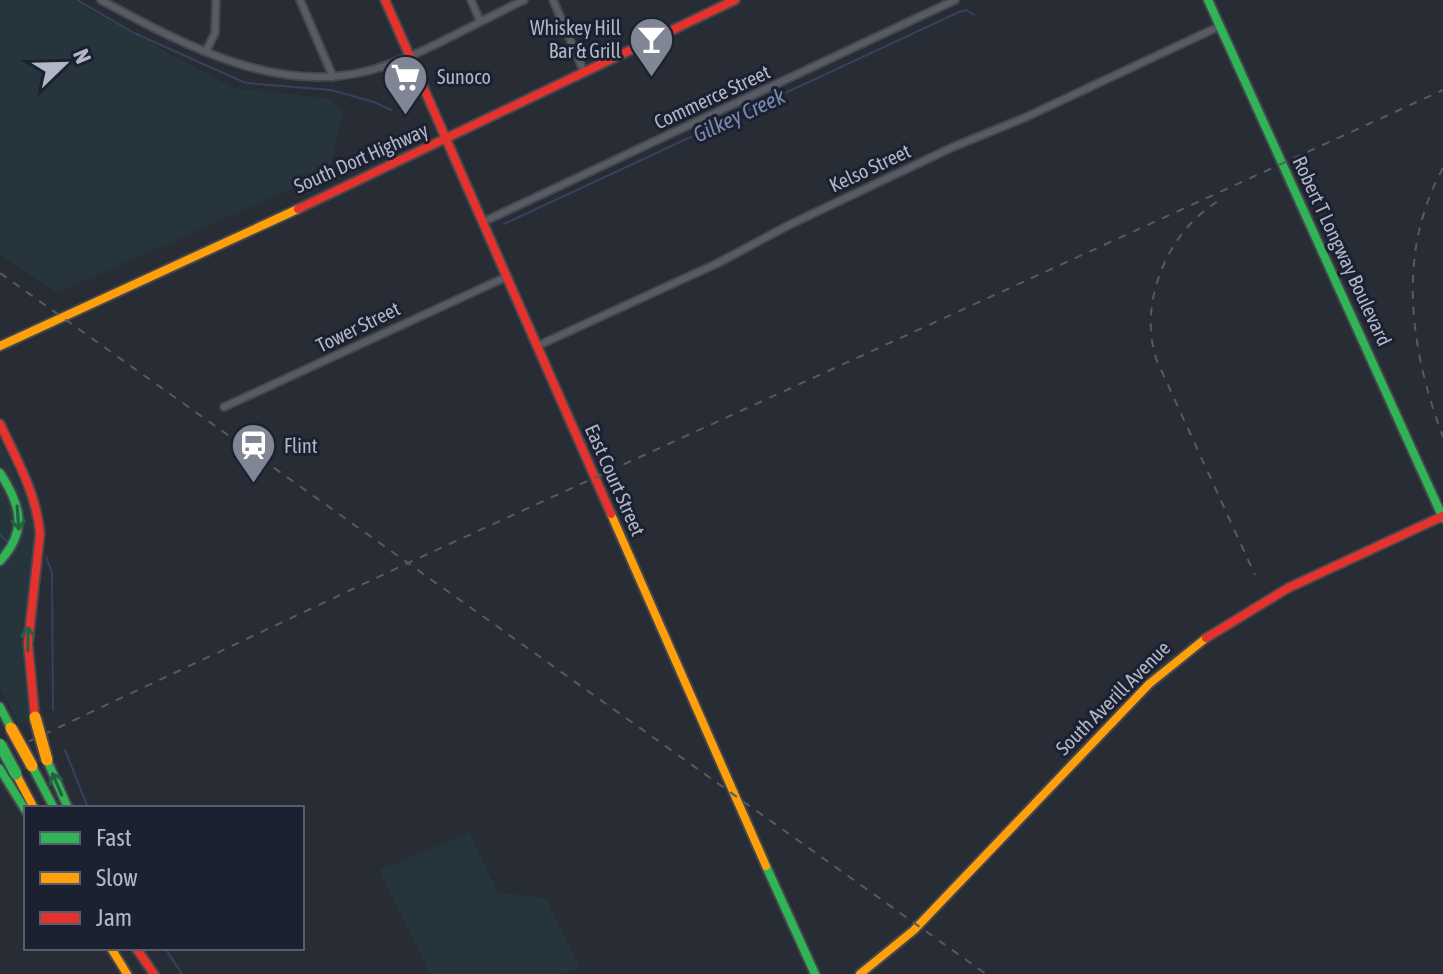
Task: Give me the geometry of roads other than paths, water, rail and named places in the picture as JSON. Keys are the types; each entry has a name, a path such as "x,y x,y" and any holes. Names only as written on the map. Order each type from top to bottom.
{"main road":[{"name":"East Court Street","path":"385,0 815,974"},
{"name":"South Dort Highway","path":"0,346 445,140 735,0"},
{"name":"Robert T Longway Boulevard","path":"1208,0 1443,516"},
{"path":"0,424 39,515 40,533 28,644 35,717 47,760 67,806"},
{"path":"0,473 12,491 20,518 14,545 0,561"},
{"name":"South Averill Avenue","path":"860,974 914,930 1149,684 1206,635 1262,601 1443,516"},
{"path":"0,707 53,806"},
{"path":"0,744 7,774 24,807"},
{"path":"7,774 32,806"},
{"path":"112,950 127,974"},
{"path":"139,950 154,974"}],"street":[{"path":"101,0 155,29 206,51 273,72 309,77 333,77 368,71 409,55 524,0"},
{"path":"206,51 215,33 216,0"},
{"path":"300,0 333,77"},
{"path":"471,0 480,21"},
{"path":"553,0 584,72"},
{"name":"Commerce Street","path":"483,222 955,0"},
{"name":"Kelso Street","path":"537,346 718,263 789,225 953,147 1024,118 1220,26"},
{"name":"Tower Street","path":"224,407 506,277"}],"waterway":[{"name":"Gilkey Creek","path":"77,0 134,33 246,83 331,90 391,110"},
{"name":"Gilkey Creek","path":"504,224 959,12 966,10 974,15"},
{"path":"0,535 6,540"},
{"path":"46,557 52,573 53,710"},
{"path":"65,750 87,806"},
{"path":"166,950 182,974"}],"railway":[{"path":"0,755 408,563 1443,90"},
{"path":"1443,168 1428,200 1419,234 1413,301 1422,370 1443,437"},
{"path":"1217,202 1199,215 1184,232 1161,272 1154,294 1152,339 1157,361 1255,575"},
{"path":"0,273 986,974"}],"place":[{"name":"Whiskey Hill Bar & Grill","path":"652,79"},
{"name":"Sunoco","path":"406,116"},
{"name":"Flint","path":"253,485"}]}
